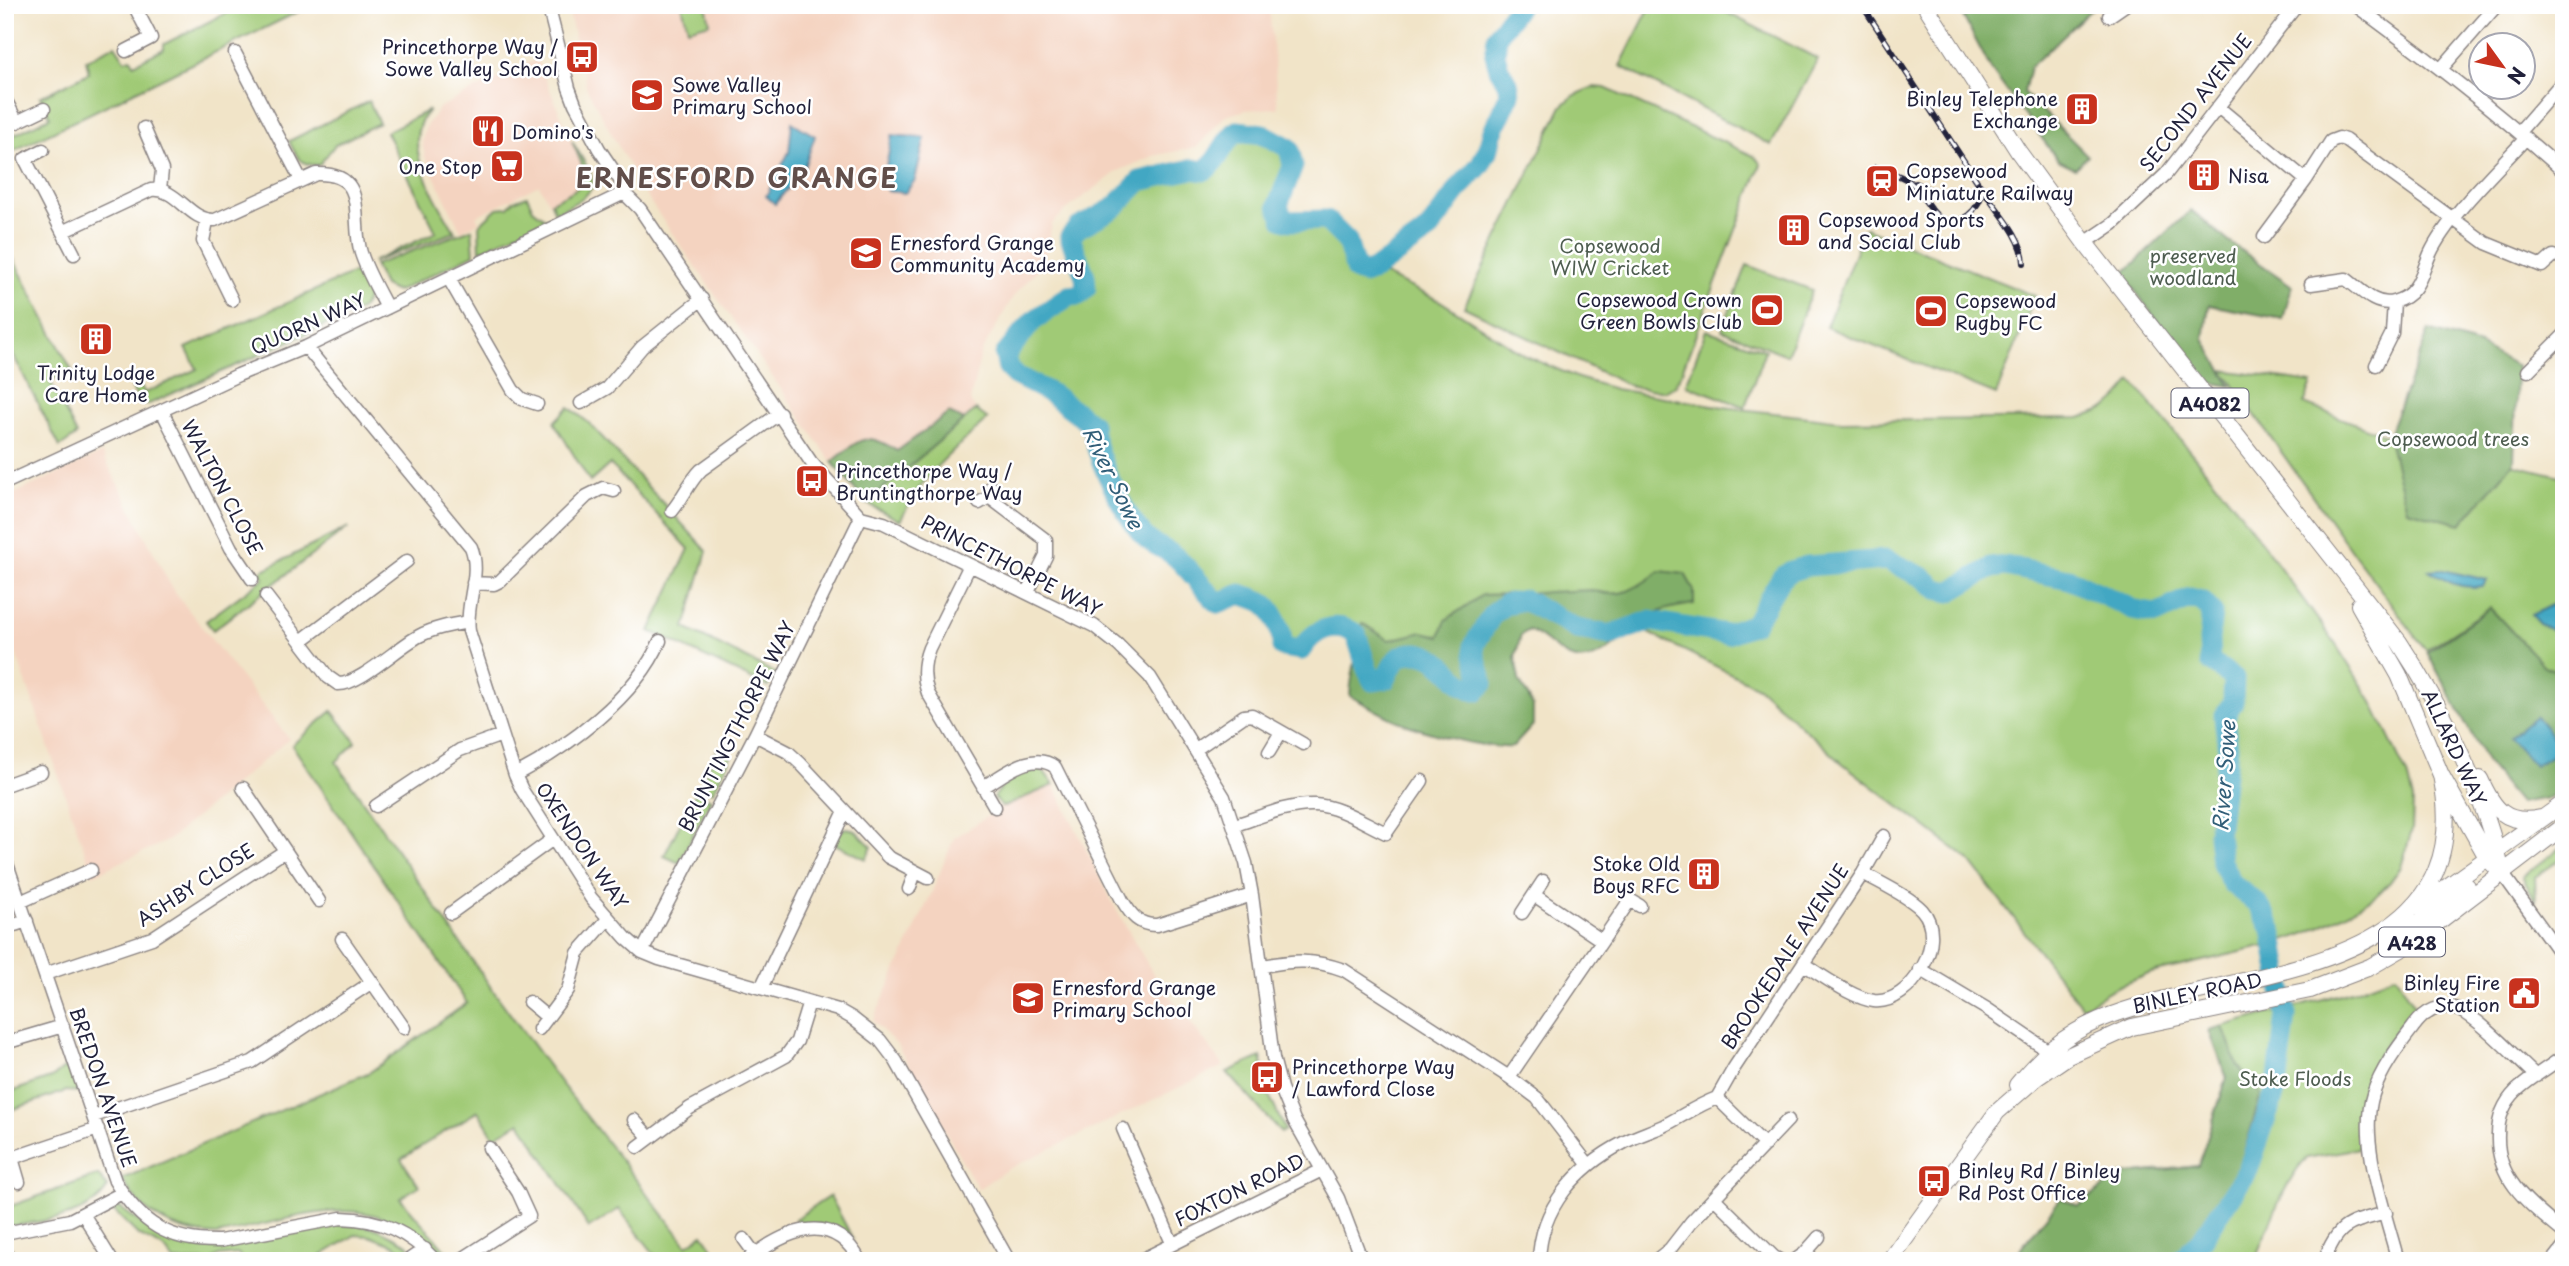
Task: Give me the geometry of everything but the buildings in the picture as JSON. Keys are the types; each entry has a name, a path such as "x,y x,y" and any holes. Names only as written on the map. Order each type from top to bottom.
{"main road":[{"name":"ALLARD WAY","path":"1925,5 2018,151 2085,243 2399,642 2423,678 2497,810 2516,820 2544,817"},
{"name":"ALLARD WAY","path":"2335,563 2399,675 2441,775 2505,877"},
{"name":"ALLARD WAY","path":"2443,716 2492,855"},
{"path":"2397,922 2418,902 2432,879 2442,851 2447,814 2441,775"},
{"name":"A428","path":"1997,1112 2047,1051 2098,1020 2151,1002 2296,969 2370,939 2564,803"},
{"name":"BINLEY ROAD","path":"1889,1261 1997,1112 2046,1071 2080,1050 2132,1027 2301,992 2336,982 2376,964 2408,945 2505,877 2564,826"},
{"path":"2370,939 2399,933 2429,915 2488,871 2505,877 2564,833"}],"street":[{"path":"125,51 154,44 134,5"},
{"name":"PRINCETHORPE WAY","path":"548,5 569,88 599,149 620,180 624,193 640,209 811,462 861,517 884,523 1094,626 1118,645 1150,677 1224,797 1235,825 1252,895 1273,1058 1281,1088 1294,1120 1346,1215 1362,1261"},
{"path":"2109,16 2124,5"},
{"name":"SECOND AVENUE","path":"2085,243 2113,223 2166,174 2297,5"},
{"path":"2355,5 2441,69 2564,172"},
{"path":"2441,69 2497,5"},
{"path":"235,53 301,180"},
{"path":"2311,284 2346,279 2376,300 2385,303 2408,296 2418,286 2431,252 2453,220 2564,80"},
{"path":"5,99 15,124 44,109"},
{"path":"2218,107 2306,180"},
{"path":"144,128 162,170 160,189"},
{"path":"2264,237 2332,141 2339,138 2486,243 2542,266 2553,256"},
{"path":"43,150 25,159 74,254"},
{"path":"64,231 143,192 160,189 175,196 197,216 207,221 228,215 316,174 328,173 336,176 352,190 358,207 358,240 361,253 387,308"},
{"name":"QUORN WAY","path":"5,483 238,375 306,347 624,193"},
{"path":"207,221 203,241 232,300"},
{"path":"449,279 513,390 522,399 537,404"},
{"path":"581,403 607,388 642,347 702,299"},
{"path":"2376,365 2392,333 2394,302"},
{"path":"2528,371 2564,335"},
{"name":"OXENDON WAY","path":"306,347 467,540 475,560 468,622 474,650 515,775 527,799 608,919 642,951 670,962 831,1007 852,1018 890,1051 1009,1261"},
{"name":"WALTON CLOSE","path":"162,411 231,548 252,579"},
{"path":"672,511 701,470 780,413"},
{"path":"473,583 494,584 500,581 587,496 603,488 614,491"},
{"path":"987,496 1046,540 1048,550 1028,592"},
{"name":"BRUNTINGTHORPE WAY","path":"642,951 755,735 861,517"},
{"path":"300,641 407,561"},
{"path":"970,565 929,648 924,672 928,693 995,807"},
{"path":"266,596 330,679 338,684 347,684 417,637 440,627 468,622"},
{"path":"515,775 557,751 581,733 644,671 660,641"},
{"path":"1196,749 1244,716 1252,715 1303,744"},
{"path":"1269,752 1281,732"},
{"path":"376,806 460,750 502,735"},
{"path":"755,735 794,758 888,857 922,875 909,889"},
{"path":"983,787 1032,761 1043,761 1055,767 1122,900 1142,923 1157,925 1252,895"},
{"path":"5,785 41,772"},
{"path":"1235,825 1282,810 1315,805 1334,809 1385,833 1422,780"},
{"name":"ASHBY CLOSE","path":"243,788 319,901"},
{"path":"761,988 844,813"},
{"name":"BROOKEDALE AVENUE","path":"1717,1098 1863,873 1884,836"},
{"path":"451,913 553,839"},
{"name":"ASHBY CLOSE","path":"45,974 152,938 285,850"},
{"name":"BREDON AVENUE","path":"5,858 115,1181 122,1193 151,1224 182,1239 220,1241 341,1218 383,1223 400,1230 436,1261"},
{"path":"20,902 91,870"},
{"path":"1803,964 1864,999 1878,1001 1902,993 1930,954 1933,944 1928,921 1922,910 1863,873"},
{"path":"2505,877 2564,959"},
{"path":"1522,913 1543,881"},
{"path":"1534,895 1601,940"},
{"path":"1509,1077 1630,900 1640,906"},
{"path":"539,1029 570,987 572,969 578,953 608,919"},
{"path":"5,928 27,921"},
{"path":"342,939 404,1028"},
{"path":"1263,966 1295,960 1320,961 1345,970 1537,1098 1588,1164"},
{"path":"1920,969 1987,1009 2047,1051 2046,1071"},
{"path":"19,1182 9,1159 252,1062 372,982"},
{"path":"529,1002 547,1017"},
{"path":"638,1147 698,1104 786,1056 797,1041 810,1002"},
{"path":"2398,1261 2370,1145 2371,1104 2377,1083 2388,1062 2422,1017 2443,1007 2460,1010 2477,1022 2536,1076"},
{"path":"5,1043 63,1026"},
{"path":"2564,1056 2516,1091 2504,1108 2498,1124 2497,1146 2508,1179 2524,1200 2564,1233"},
{"path":"1539,1261 1539,1244 1551,1211 1567,1184 1588,1164 1623,1143 1717,1098 1765,1145"},
{"path":"634,1120 649,1137"},
{"path":"1655,1261 1670,1249 1787,1120"},
{"name":"FOXTON ROAD","path":"1123,1129 1172,1244"},
{"path":"459,1261 529,1216 518,1192 489,1148"},
{"name":"FOXTON ROAD","path":"1139,1261 1322,1170"},
{"path":"5,1233 70,1220 122,1193"},
{"path":"1714,1199 1781,1261"},
{"path":"2324,1261 2330,1243 2339,1231 2355,1222 2386,1213"},
{"path":"83,1214 113,1261"},
{"path":"744,1239 751,1257 791,1232 814,1229 831,1233 847,1243 860,1261"},
{"path":"1803,1259 1819,1237"},
{"path":"2553,1261 2564,1247"},
{"path":"407,1261 425,1249"},
{"path":"5,1251 11,1261"}],"shaded area":[{"name":"Ernesford Grange Community Academy","path":"567,5 1269,5 1278,108 1246,110 1225,116 1197,147 1153,156 1118,171 1066,210 1052,224 1044,262 1013,297 981,353 970,401 976,410 866,503 836,468 644,193 587,89"},
{"path":"537,59 585,173 585,180 580,188 549,203 539,185 476,216 479,222 461,231 425,157 422,140 426,126 440,107"},
{"path":"102,453 173,590 289,739 169,840 93,875 5,622 5,498"},
{"name":"Ernesford Grange Primary School","path":"1054,785 1117,911 1154,975 1224,1066 1006,1170 978,1189 897,1045 873,1021 954,838 1002,807"}],"green space":[{"path":"242,5 312,5 5,155 5,139 50,117 40,97 89,73 86,60 115,45 125,60 131,58 134,64 164,49 164,44"},
{"path":"682,5 706,5 710,23 688,29"},
{"path":"1651,5 1712,5 1818,59 1771,145 1620,66"},
{"path":"1957,5 2096,5 2030,67 2024,92 2088,156 2075,168 2058,160 1992,71"},
{"name":"Copsewood WIW Cricket","path":"1593,87 1605,88 1754,156 1761,164 1680,376 1675,386 1665,391 1632,387 1464,307 1562,106 1573,96"},
{"path":"369,101 379,123 335,145 319,165 307,164 297,155 289,141"},
{"path":"429,110 420,123 418,154 430,188 455,232 372,262 436,232 386,132"},
{"path":"1237,131 1263,134 1289,148 1293,166 1278,205 1282,219 1326,220 1347,241 1356,271 1364,274 1374,270 1440,301 1526,356 1578,378 1615,389 1724,407 1842,421 2080,418 2110,405 2132,381 2236,507 2334,642 2370,698 2407,775 2413,800 2412,830 2401,867 2378,894 2307,933 2275,944 2151,973 2114,988 2082,1007 1970,861 1841,762 1758,687 1635,626 1610,635 1524,601 1475,645 1362,651 1357,635 1351,629 1335,626 1311,638 1301,650 1282,647 1278,623 1264,603 1241,594 1218,603 1178,559 1147,539 1130,517 1112,485 1098,451 1092,424 1052,394 1015,375 1008,368 1005,355 1033,321 1069,296 1079,295 1086,288 1085,276 1070,237 1078,228 1113,209 1140,181 1192,169 1203,171 1213,163"},
{"path":"572,141 587,168 592,184 590,191 583,198 555,213 551,202 575,190 584,179 582,165"},
{"path":"527,196 533,209 546,219 480,251 479,225 497,208 508,207 513,201"},
{"name":"preserved woodland","path":"2191,210 2228,241 2292,286 2283,319 2209,305 2204,339 2231,386 2201,381 2123,274"},
{"name":"Copsewood Rugby FC","path":"1865,228 2035,296 1996,395 1826,327"},
{"path":"472,229 474,254 401,290 394,291 384,286 374,265"},
{"path":"5,243 72,371 50,381 77,435 60,447 5,339"},
{"name":"Copsewood Crown Green Bowls Club","path":"1747,265 1812,290 1787,355 1722,330"},
{"path":"360,270 366,286 367,301 360,310 149,404 145,405 138,399 132,388 141,387 145,393 197,369 186,348"},
{"path":"1706,330 1765,350 1745,407 1686,385"},
{"name":"Copsewood trees","path":"2429,330 2479,345 2517,366 2514,462 2461,524 2407,510 2388,436"},
{"path":"2223,370 2312,383 2304,404 2388,436 2408,510 2461,524 2512,464 2564,477 2564,674 2544,667 2490,608 2426,650 2353,553"},
{"path":"569,407 590,424 707,551 685,628 775,673 768,687 650,631 689,549 610,464 590,482 554,422"},
{"path":"976,410 988,419 928,477 900,521 866,503"},
{"path":"949,413 964,420 866,503 832,462 863,440 877,440 897,451"},
{"path":"349,527 213,630 206,621 264,578 259,572"},
{"path":"1660,571 1685,574 1694,590 1694,604 1669,608 1651,616 1598,655 1576,659 1529,630 1521,635 1515,657 1519,680 1533,706 1533,725 1513,747 1471,743 1424,730 1392,719 1350,696 1362,623 1389,640 1423,632 1440,636 1446,620 1482,595 1592,590 1620,593 1636,587"},
{"path":"2490,608 2544,666 2564,674 2564,785 2549,798 2519,803 2488,765 2427,652"},
{"path":"332,711 356,742 336,762 492,989 560,1082 687,1245 703,1234 722,1261 660,1261 619,1209 589,1228 520,1122 494,1137 478,1111 401,1159 419,1186 400,1198 450,1255 445,1259 417,1235 390,1220 364,1213 336,1211 309,1214 216,1235 187,1230 161,1220 139,1203 130,1192 122,1179 370,1072 467,1003 292,745"},
{"path":"717,750 731,756 713,792 700,786"},
{"path":"1037,768 1045,773 1054,785 1002,807 994,797 1002,787 1018,775"},
{"path":"696,792 711,799 679,863 664,856"},
{"path":"843,829 856,831 872,847 866,859 833,843"},
{"path":"2564,845 2564,857 2535,877 2536,902 2522,877"},
{"name":"Stoke Floods","path":"2396,975 2415,1006 2370,1071 2360,1105 2359,1148 2307,1158 2299,1166 2284,1191 2254,1261 2011,1261 2061,1198 2078,1206 2120,1175 2198,1166 2227,1078 2209,1030 2356,990"},
{"path":"2223,1027 2238,1066 2261,1094 2239,1170 2196,1238 2171,1261 2011,1261 2061,1198 2078,1206 2120,1175 2198,1166 2227,1078 2209,1030"},
{"path":"1261,1057 1269,1095 1285,1130 1281,1133 1227,1072"},
{"path":"69,1064 79,1092 66,1091 5,1112 5,1094 53,1077"},
{"path":"98,1175 108,1187 100,1198 89,1206 62,1217 5,1227 5,1208"},
{"path":"830,1196 852,1237 827,1226 799,1223 795,1219"},
{"path":"119,1207 152,1231 171,1240 196,1246 213,1247 324,1225 360,1225 378,1229 408,1244 410,1249 407,1254 396,1246 370,1236 355,1235 313,1261 242,1261 239,1254 219,1256 211,1261 174,1261 164,1248 138,1235 113,1210"}],"water":[{"path":"792,122 815,136 803,170 775,204 766,196 789,152"},
{"path":"892,135 925,138 915,180 905,193 887,191 883,183"},
{"path":"2438,569 2487,580 2483,586 2461,586 2429,570"},
{"path":"2564,601 2564,625 2556,632 2539,624 2531,615"},
{"path":"2536,716 2562,748 2535,766 2509,738"}],"waterway":[{"name":"River Sowe","path":"1519,5 1497,36 1495,54 1510,94 1480,165 1428,231 1374,270 1364,274 1356,271 1347,241 1326,220 1283,219 1278,205 1293,166 1289,148 1263,134 1237,131 1213,163 1203,171 1192,169 1140,181 1114,208 1078,228 1070,237 1085,276 1086,288 1079,295 1069,296 1033,321 1005,355 1008,368 1015,375 1052,394 1092,424 1104,467 1130,517 1147,539 1178,559 1218,603 1241,594 1264,603 1278,623 1282,647 1301,650 1312,637 1333,627 1356,634 1373,681 1386,679 1394,663 1404,654 1417,653 1434,659 1476,691 1483,684 1474,645 1492,615 1505,604 1524,600 1577,629 1610,635 1650,621 1727,634 1754,624 1781,578 1791,571 1807,566 1886,560 1923,577 1937,589 1950,592 1991,568 2005,566 2069,579 2137,611 2156,614 2190,598 2202,601 2212,612 2210,661 2234,678 2233,702 2224,717 2228,747 2218,834 2221,861 2232,884 2258,904 2272,929 2286,1015 2277,1086 2248,1170 2201,1241 2179,1261"}],"railway":[{"path":"1862,5 1977,181 1982,195 1979,203 1966,217 1953,222 1945,221 1932,211 1910,182 1876,167"},
{"path":"1915,183 1938,193"},
{"path":"1980,185 2014,232 2024,263"}],"place":[{"name":"Princethorpe Way / Sowe Valley School","path":"582,57"},
{"name":"Sowe Valley Primary School","path":"647,95"},
{"name":"Binley Telephone Exchange","path":"2082,109"},
{"name":"Domino's","path":"488,131"},
{"name":"One Stop","path":"507,166"},
{"name":"Nisa","path":"2204,175"},
{"name":"Copsewood Miniature Railway","path":"1882,181"},
{"name":"Copsewood Sports and Social Club","path":"1794,230"},
{"name":"Ernesford Grange Community Academy","path":"866,253"},
{"name":"Copsewood Crown Green Bowls Club","path":"1767,310"},
{"name":"Copsewood Rugby FC","path":"1931,311"},
{"name":"Trinity Lodge Care Home","path":"96,339"},
{"name":"Princethorpe Way / Bruntingthorpe Way","path":"812,481"},
{"name":"Stoke Old Boys RFC","path":"1704,874"},
{"name":"Binley Fire Station","path":"2524,993"},
{"name":"Ernesford Grange Primary School","path":"1028,998"},
{"name":"Princethorpe Way / Lawford Close","path":"1267,1077"},
{"name":"Binley Rd / Binley Rd Post Office","path":"1934,1181"}],"district":[{"name":"ERNESFORD GRANGE","path":"737,177"}]}
